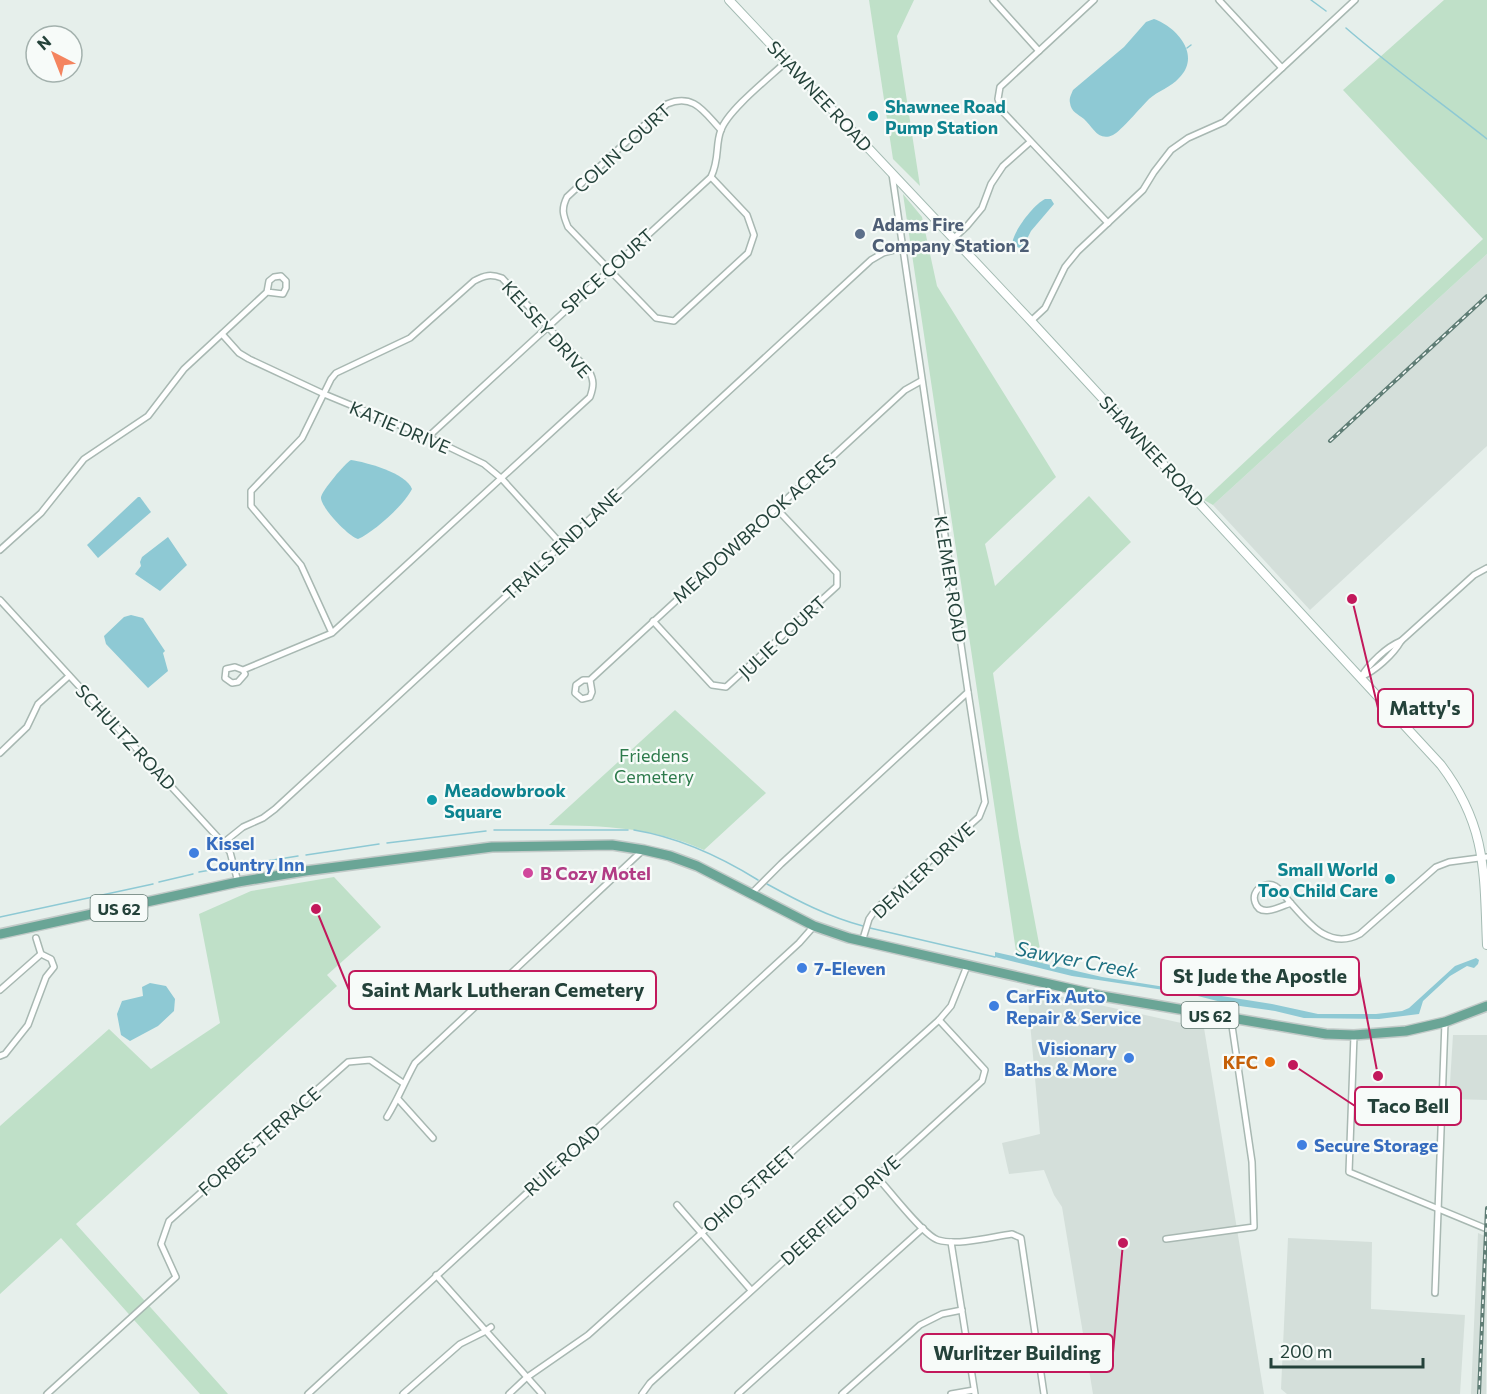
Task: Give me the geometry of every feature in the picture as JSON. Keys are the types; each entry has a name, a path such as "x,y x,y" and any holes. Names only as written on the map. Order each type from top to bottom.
{"main road":[{"name":"SHAWNEE ROAD","path":"729,0 954,238 1441,765 1456,785 1472,814 1485,857 1487,945"},
{"name":"US 62","path":"0,934 238,882 374,861 492,847 612,845 670,856 697,866 814,926 862,942 1102,996 1314,1032 1354,1035 1406,1031 1445,1022 1487,1006"}],"street":[{"path":"993,0 1039,51"},
{"path":"1094,0 1000,87 998,99 1003,112 1108,224"},
{"path":"1219,0 1282,68"},
{"path":"1031,321 1045,308 1065,267 1078,251 1143,190 1171,150 1188,138 1224,122 1355,0"},
{"path":"609,270 656,318 674,321 747,253 754,235 747,215 711,177 716,167 721,130 732,113 787,61"},
{"name":"COLIN COURT","path":"609,270 568,227 562,206 567,197 667,104 678,99 699,106 721,130"},
{"path":"954,238 982,208 991,184 1002,166 1030,142"},
{"name":"KLEMER ROAD","path":"891,172 968,692"},
{"name":"SPICE COURT","path":"428,437 711,177"},
{"name":"TRAILS END LANE","path":"223,843 243,827 263,818 275,809 871,260 883,253 902,248"},
{"name":"KELSEY DRIVE","path":"243,670 332,633 590,397 593,379 589,371 502,278 493,275 474,281 410,338 336,373 302,438 251,491 251,506 301,566 332,633"},
{"path":"0,550 41,513 84,459 148,416 184,369 267,292"},
{"name":"KATIE DRIVE","path":"222,334 239,353 324,394 428,437 484,464 502,479 561,544"},
{"name":"MEADOWBROOK ACRES","path":"590,680 905,390 921,381"},
{"name":"JULIE COURT","path":"653,621 712,685 726,687 774,644 837,586 837,573 776,508"},
{"path":"1361,677 1365,670 1394,644 1401,642 1474,575 1487,568"},
{"name":"SCHULTZ ROAD","path":"0,600 223,843 230,852 238,882"},
{"path":"0,753 27,727 38,704 69,676"},
{"path":"751,894 968,692"},
{"name":"DEMLER DRIVE","path":"862,942 869,919 876,909 980,817 985,802 968,692"},
{"path":"387,1117 399,1099 403,1083 415,1063 644,850"},
{"path":"1291,903 1264,911 1255,902 1255,895 1258,888 1265,884 1275,886 1324,936 1337,940 1349,939 1360,934 1436,867 1449,862 1485,857"},
{"name":"RUIE ROAD","path":"308,1394 799,944 814,926"},
{"path":"2,1054 28,1025 46,976 54,967 51,959 41,954 36,938"},
{"path":"0,990 41,954"},
{"name":"OHIO STREET","path":"509,1394 526,1378 588,1335 939,1020 951,1006 967,966"},
{"path":"1166,1239 1254,1227 1252,1162 1231,1019"},
{"name":"DEERFIELD DRIVE","path":"642,1394 650,1383 751,1290 982,1081 985,1070 939,1020"},
{"path":"1436,1293 1445,1022"},
{"path":"1354,1035 1349,1172 1487,1229"},
{"name":"FORBES TERRACE","path":"47,1394 176,1277 161,1244 169,1221 348,1062 370,1060 403,1083"},
{"path":"399,1099 433,1138"},
{"path":"877,1177 935,1239 951,1242 1012,1234 1021,1238 1044,1394"},
{"path":"677,1206 751,1290"},
{"path":"738,1394 923,1228"},
{"path":"951,1242 974,1392 951,1394"},
{"path":"436,1275 484,1332 542,1394"},
{"path":"842,1394 920,1325 942,1314 962,1310"},
{"path":"403,1394 460,1344 484,1332 490,1326"}],"shaded area":[{"path":"1487,254 1487,446 1310,610 1213,505"},
{"path":"1027,989 1204,1028 1264,1394 1093,1394 1062,1207 1054,1195 1044,1170 1009,1174 1002,1143 1040,1134"},
{"path":"1453,1035 1487,1035 1487,1100 1449,1099"},
{"path":"1478,1233 1487,1237 1486,1394 1471,1394"},
{"path":"1288,1238 1372,1242 1371,1309 1465,1315 1460,1394 1287,1394 1281,1389"}],"green space":[{"path":"869,0 914,0 897,36 920,186 893,159"},
{"path":"1444,0 1487,0 1487,254 1213,505 1204,500 1483,239 1343,90"},
{"path":"903,194 922,217 937,286 1056,477 985,544 995,586 1089,496 1131,542 993,673 1019,837 1043,965 1017,958"},
{"name":"Friedens Cemetery","path":"675,710 766,793 704,850 685,842 647,832 609,827 549,825"},
{"path":"334,877 381,927 327,975 337,986 76,1224 228,1394 200,1394 61,1238 0,1294 0,1126 109,1029 151,1069 220,1023 199,914 251,891"}],"water":[{"path":"1154,19 1171,28 1184,43 1188,61 1185,69 1176,81 1149,99 1117,133 1103,137 1072,109 1070,100 1073,90 1124,47 1146,22"},
{"path":"1045,199 1051,199 1054,204 1031,231 1022,249 1012,245 1015,234 1024,220"},
{"path":"351,460 394,473 408,483 412,489 388,517 358,539 336,521 325,508 321,497 334,477"},
{"path":"138,497 151,512 98,558 87,545"},
{"path":"168,537 187,565 160,591 135,574 141,566 142,557"},
{"path":"131,615 143,618 165,651 163,653 168,671 148,688 106,644 104,636 124,617"},
{"path":"995,952 1102,977 1272,1004 1318,1014 1376,1014 1402,1011 1409,1008 1455,966 1476,958 1479,960 1474,968 1467,966 1450,976 1423,1001 1419,1014 1379,1019 1304,1018 1233,1005 1190,994 1072,976 995,957"},
{"path":"150,983 166,986 175,999 174,1011 158,1026 130,1041 121,1035 117,1014 122,1001 143,996 142,987"}],"waterway":[{"path":"1311,0 1326,11"},
{"path":"1346,28 1487,139"},
{"path":"1187,48 1191,45"},
{"name":"Sawyer Creek","path":"494,830 628,830"},
{"name":"Sawyer Creek","path":"634,830 698,849 758,880"},
{"name":"Sawyer Creek","path":"387,843 486,831"},
{"name":"Sawyer Creek","path":"306,855 379,844"},
{"name":"Sawyer Creek","path":"241,865 298,856"},
{"name":"Sawyer Creek","path":"199,872 228,867"},
{"name":"Sawyer Creek","path":"159,882 193,874"},
{"name":"Sawyer Creek","path":"0,917 153,884"},
{"name":"Sawyer Creek","path":"767,884 814,908 863,926"},
{"name":"Sawyer Creek","path":"870,928 995,957"}],"railway":[{"path":"1330,441 1487,296"},
{"path":"1479,1394 1487,1208"}],"place":[{"name":"Shawnee Road Pump Station","path":"873,116"},
{"name":"Adams Fire Company Station 2","path":"860,234"},
{"name":"Matty's","path":"1352,599"},
{"name":"Meadowbrook Square","path":"432,800"},
{"name":"Kissel Country Inn","path":"194,853"},
{"name":"B Cozy Motel","path":"528,873"},
{"name":"Small World Too Child Care","path":"1390,879"},
{"name":"Saint Mark Lutheran Cemetery","path":"316,909"},
{"name":"7-Eleven","path":"802,968"},
{"name":"CarFix Auto Repair & Service","path":"994,1006"},
{"name":"Visionary Baths & More","path":"1129,1058"},
{"name":"KFC","path":"1270,1062"},
{"name":"Taco Bell","path":"1293,1065"},
{"name":"St Jude the Apostle","path":"1378,1076"},
{"name":"Secure Storage","path":"1302,1145"},
{"name":"Wurlitzer Building","path":"1123,1243"}]}
